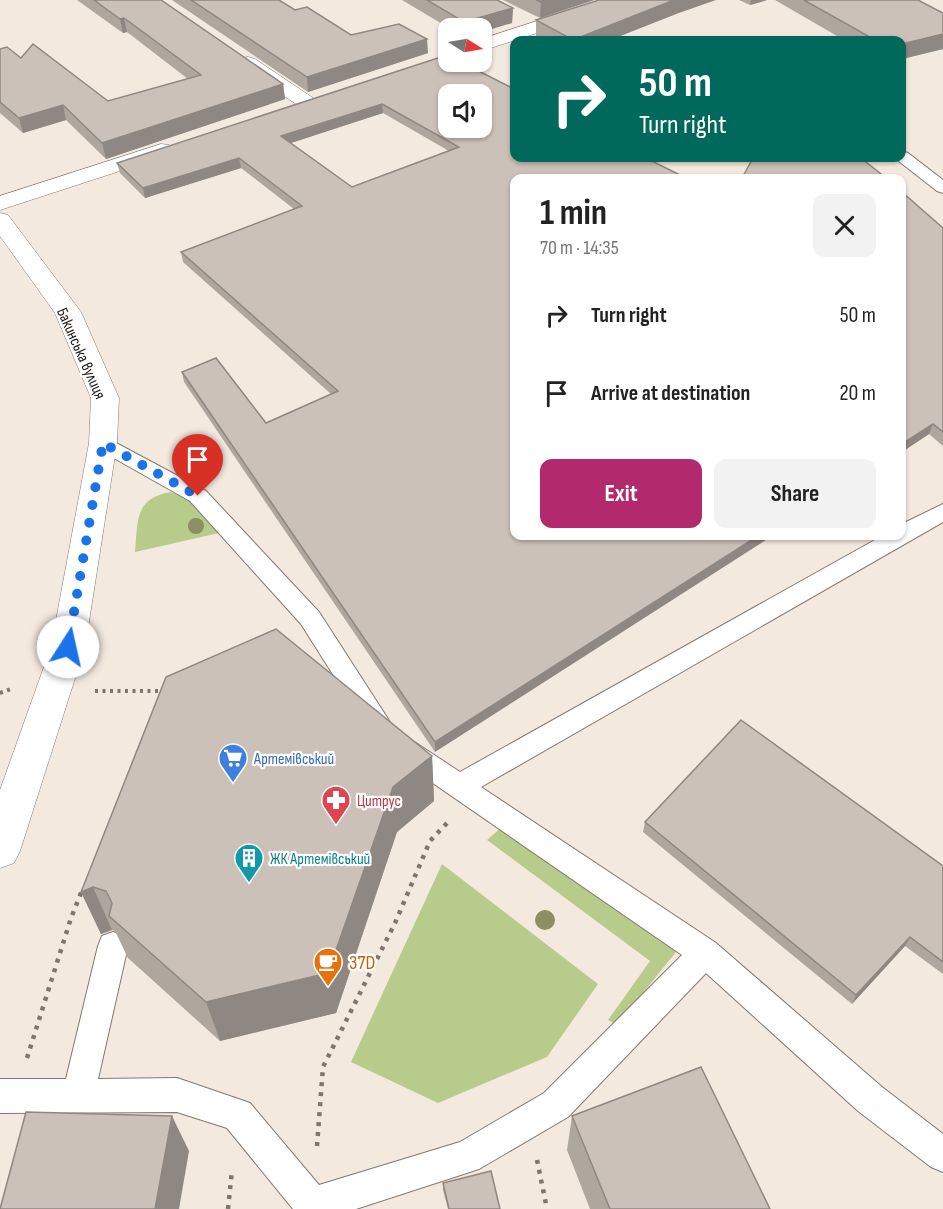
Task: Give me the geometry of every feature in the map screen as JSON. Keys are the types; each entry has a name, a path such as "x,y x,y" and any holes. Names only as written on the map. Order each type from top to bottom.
{"street":[{"path":"492,42 619,0"},
{"path":"516,16 538,26"},
{"path":"231,51 306,102"},
{"path":"283,110 328,95"},
{"path":"0,203 182,143"},
{"name":"Бакинська вулиця","path":"0,220 68,312 105,398 103,443 68,647 2,841"}],"lane":[{"path":"906,159 943,188"},
{"path":"103,443 198,496 310,618 386,736 705,953 870,1100 943,1155"},
{"path":"906,532 943,512"},
{"path":"459,786 891,540"},
{"path":"78,1096 113,946"},
{"path":"8,1096 177,1095 238,1115 312,1207 466,1157 556,1105 705,953"}],"path":[{"path":"90,691 158,691"},
{"path":"312,1207 323,1067 390,933 430,841"},
{"path":"8,1096 84,886"},
{"path":"529,1121 548,1209"}],"green space":[{"path":"170,492 192,503 219,533 135,552 138,521 144,506 158,495"},
{"path":"503,826 680,947 617,1025 608,1020 650,961 487,840"},
{"path":"442,864 598,984 547,1057 438,1103 351,1062"}],"building":[{"path":"94,0 161,0 283,84 102,143 63,105 19,118 0,102 0,49 7,47 21,58 33,44 108,101 201,75 124,18 120,19"},
{"path":"191,0 279,0 295,10 307,7 351,35 399,24 427,39 307,77"},
{"path":"427,0 497,0 513,8 478,18 457,18"},
{"path":"599,0 674,0 583,36 566,36 536,20"},
{"path":"804,0 918,0 943,13 943,34 906,43 906,36 868,36"},
{"path":"438,58 438,72 481,72 510,87 510,162 654,162 678,174 510,174 510,540 752,540 435,742 182,372 216,358 266,423 338,391 181,252 302,206 239,158 143,188 117,163","holes":["438,84 492,84 492,138 443,138 459,147 352,187 281,136 382,104 438,135"]},
{"path":"751,162 866,162 881,174 744,174"},
{"path":"906,196 943,228 943,432 933,424 906,441"},
{"name":"ЖК Артемівський","path":"276,629 432,756 393,787 328,973 206,1002 109,916 112,903 106,891 93,887 81,892 166,677"},
{"path":"741,720 943,866 943,962 910,937 856,995 645,822"},
{"path":"701,1067 770,1209 610,1209 572,1116"},
{"path":"26,1112 172,1116 155,1209 0,1209"},
{"path":"491,1171 500,1209 449,1209 443,1183"}],"place":[{"name":"Артемівський","path":"233,784"},
{"name":"Цитрус","path":"336,826"},
{"name":"ЖК Артемівський","path":"249,884"},
{"name":"37D","path":"328,988"}],"route":[{"path":"68,647 103,443 198,496"}]}
